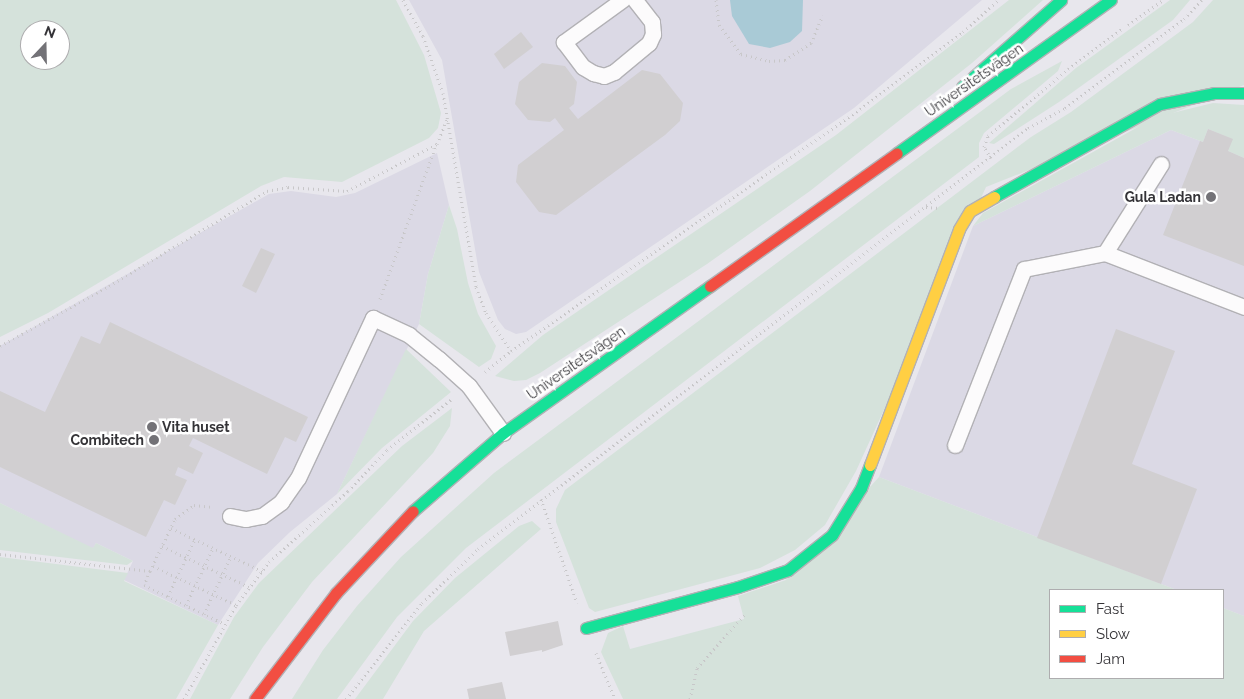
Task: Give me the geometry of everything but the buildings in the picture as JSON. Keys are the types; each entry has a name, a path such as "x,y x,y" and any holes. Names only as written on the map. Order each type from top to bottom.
{"main road":[{"name":"Universitetsvägen","path":"854,183 1061,0"},
{"name":"Universitetsvägen","path":"255,699 336,593 402,520 503,433 1110,0"},
{"path":"586,628 738,587 788,570 810,555 842,522 861,488 959,229 970,211 1160,104 1214,93 1244,93"},
{"name":"Universitetsvägen","path":"297,666 336,593"}],"lane":[{"path":"622,0 564,42 584,67 593,73 604,76 614,72 649,43 653,34 652,22 635,0"},
{"path":"1105,252 1161,164"},
{"path":"955,445 1024,269 1105,252 1244,307"},
{"path":"230,516 246,520 262,516 281,502 298,478 373,318 409,335 469,386 503,433"}],"path":[{"path":"403,0 434,63 447,119 476,287 486,313 511,351"},
{"path":"716,0 719,25 726,37 741,54 754,59 785,60 800,53 818,33 823,15"},
{"path":"184,699 225,624 249,587 262,571 387,450 511,351 860,109 962,32 998,0"},
{"path":"990,158 984,147 988,136 1068,69 1163,0"},
{"path":"346,699 422,603 478,549 541,499 990,158 1176,25 1202,0"},
{"path":"373,318 447,119"},
{"path":"0,346 109,286 267,191 288,187 347,192 437,144"},
{"path":"541,499 586,628 615,699"},
{"path":"225,624 144,585 171,528 185,509 194,505 208,505 230,516"},
{"path":"171,528 262,571"},
{"path":"168,596 194,539"},
{"path":"162,546 249,587"},
{"path":"186,605 213,548"},
{"path":"0,554 150,571"},
{"path":"204,614 231,556"},
{"path":"153,566 236,606"},
{"path":"690,699 695,689 697,668 747,612"}],"shaded area":[{"path":"0,0 396,0 424,55 441,113 438,128 429,138 342,182 284,177 261,186 48,313 0,337"},
{"path":"409,0 982,0 854,108 526,332 516,334 505,329 498,320 479,272 442,60"},
{"path":"1009,0 1043,0 972,63 810,191 707,264 540,373 526,380 514,381 495,376 543,335 836,135"},
{"path":"1170,0 1190,0 1173,20 1059,102 994,144 989,143 1076,68"},
{"path":"1213,0 1244,0 1244,85 986,187 856,471 825,525 795,550 760,568 595,612 589,608 556,522 556,509 565,490 1031,137 1071,112 1193,22"},
{"path":"1062,61 1058,71 984,133 979,143 979,157 466,548 397,617 337,699 292,699 323,650 357,606 401,557 494,473 1011,89"},
{"path":"1213,103 1244,105 1244,158 1228,151 1232,139 1208,129 1203,142 1171,130 973,226 983,213 1156,117"},
{"path":"1208,129 1233,139 1228,151 1244,158 1244,616 1224,608 1224,589 1174,589 879,477 973,226 1171,130 1203,142"},
{"path":"437,153 449,205 428,274 419,324 337,494 290,532 258,563 218,625 124,580 133,561 96,543 93,549 0,503 0,346 269,194 291,191 336,197 355,193"},
{"path":"449,205 457,229 468,283 478,314 496,346 491,359 479,367 419,324 428,274"},
{"path":"406,349 451,392 382,448 337,494"},
{"path":"452,408 450,426 433,453 312,582 263,647 230,699 190,699 234,617 259,583 402,446"},
{"path":"879,477 1174,589 1049,589 1049,679 1224,679 1224,608 1244,616 1244,699 623,699 601,652 608,633 623,626 630,649 744,619 738,596 786,580"},
{"path":"0,503 93,548 96,543 133,561 127,565 0,550"},
{"path":"532,521 541,529 424,631 383,699 355,699 413,621 455,578 519,526"},
{"path":"0,557 128,573 124,581 218,625 176,699 0,699"}],"water":[{"path":"730,0 803,0 802,31 790,42 770,48 749,44 732,16"}],"traffic: fast":[{"path":"962,87 1061,0"},
{"path":"897,153 1111,0"},
{"path":"994,197 1160,104 1214,93 1244,93"},
{"path":"413,511 503,433 710,286"},
{"path":"586,628 738,587 788,570 832,535 861,488 870,465"}],"traffic: slow":[{"path":"870,465 959,229 970,211 994,197"}],"traffic: jam":[{"path":"710,286 897,153"},
{"path":"255,699 336,593 413,511"}],"place":[{"name":"Gula Ladan","path":"1211,197"},
{"name":"Vita huset","path":"152,427"},
{"name":"Combitech","path":"154,440"}]}
